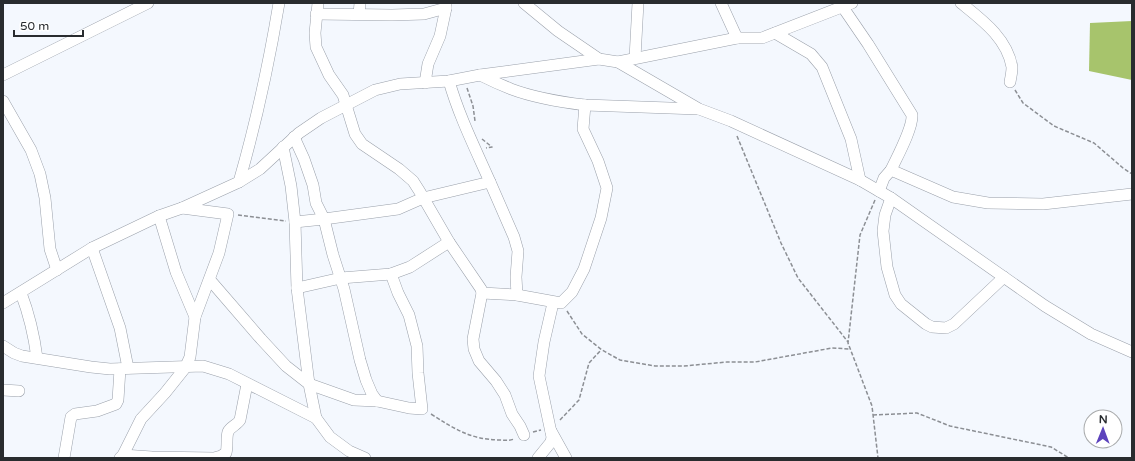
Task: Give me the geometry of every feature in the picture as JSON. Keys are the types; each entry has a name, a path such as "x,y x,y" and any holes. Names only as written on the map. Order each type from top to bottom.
{"street":[{"path":"3,75 148,3"},
{"path":"239,182 251,138 273,38 279,3"},
{"path":"524,3 558,31 599,58"},
{"path":"635,58 638,3"},
{"path":"720,3 737,38"},
{"path":"961,3 984,22 1006,47 1012,68 1010,82"},
{"path":"618,62 737,38 762,38 847,5 868,44 912,115 908,134 891,170 884,178 879,191"},
{"path":"446,6 424,14 392,15 359,9 317,9 315,33 316,47 329,75 343,95 355,134 362,144 399,169 412,181 449,242 481,289 482,293 473,339 474,349 479,362 496,381 505,395 512,414 524,435"},
{"path":"426,83 428,64 440,36 446,6"},
{"path":"775,33 811,54 822,67 851,139 860,180"},
{"path":"3,303 92,248 159,216 182,208 239,182 272,160 294,137 321,118 364,95 389,86 449,81 480,74 599,58 618,62 699,109 731,121 860,180 891,198 1045,306 1091,334 1132,352"},
{"path":"480,74 510,89 529,95 585,105 699,109"},
{"path":"449,81 455,102 514,237 518,251 516,277 517,295"},
{"path":"3,101 31,150 40,174 45,198 50,249 57,270"},
{"path":"566,458 552,431 547,416 539,376 544,342 557,303 572,292 584,269 601,218 608,188 598,161 583,129 585,105"},
{"path":"294,137 304,159 313,185 316,203 324,220 333,255 341,278 366,380 372,394 377,400"},
{"path":"283,147 291,186 295,222 297,288 309,384 316,418 330,437 349,451 365,458"},
{"path":"891,170 953,197 988,203 1043,204 1132,194"},
{"path":"295,222 324,220 398,209 423,198 490,182"},
{"path":"891,198 884,215 883,231 887,267 896,295 901,304 926,324 932,327 946,328 954,324 1004,277"},
{"path":"182,208 228,214 223,240 196,317 190,357 165,394 141,419 121,457 214,458 221,456 226,453 228,448 228,432 230,429 238,425 240,420 247,384"},
{"path":"159,216 176,272 196,317"},
{"path":"297,288 341,278 391,274 410,267 449,242"},
{"path":"64,458 72,417 75,414 97,411 116,404 124,369 120,328 92,248"},
{"path":"210,280 281,361 309,384 354,400 377,400 409,408 422,409 417,346 409,315 398,293 391,274"},
{"path":"21,293 28,312 37,358"},
{"path":"482,293 517,295 557,303"},
{"path":"3,346 14,354 91,367 124,369 184,368 203,366 229,374 316,418"},
{"path":"3,390 19,391"},
{"path":"538,458 551,442 552,431"}],"path":[{"path":"464,78 473,106 475,127"},
{"path":"1010,82 1023,103 1054,126 1094,143 1132,174"},
{"path":"731,121 781,243 798,278 848,343 872,406 878,458"},
{"path":"476,149 492,147 480,138"},
{"path":"848,343 860,235 879,191"},
{"path":"228,214 295,222"},
{"path":"557,303 582,334 602,350 620,360 655,366 755,362 832,348 850,348"},
{"path":"873,415 917,413 950,426 1051,447 1068,458"}],"green space":[{"path":"1132,21 1132,80 1089,71 1090,23"}]}
